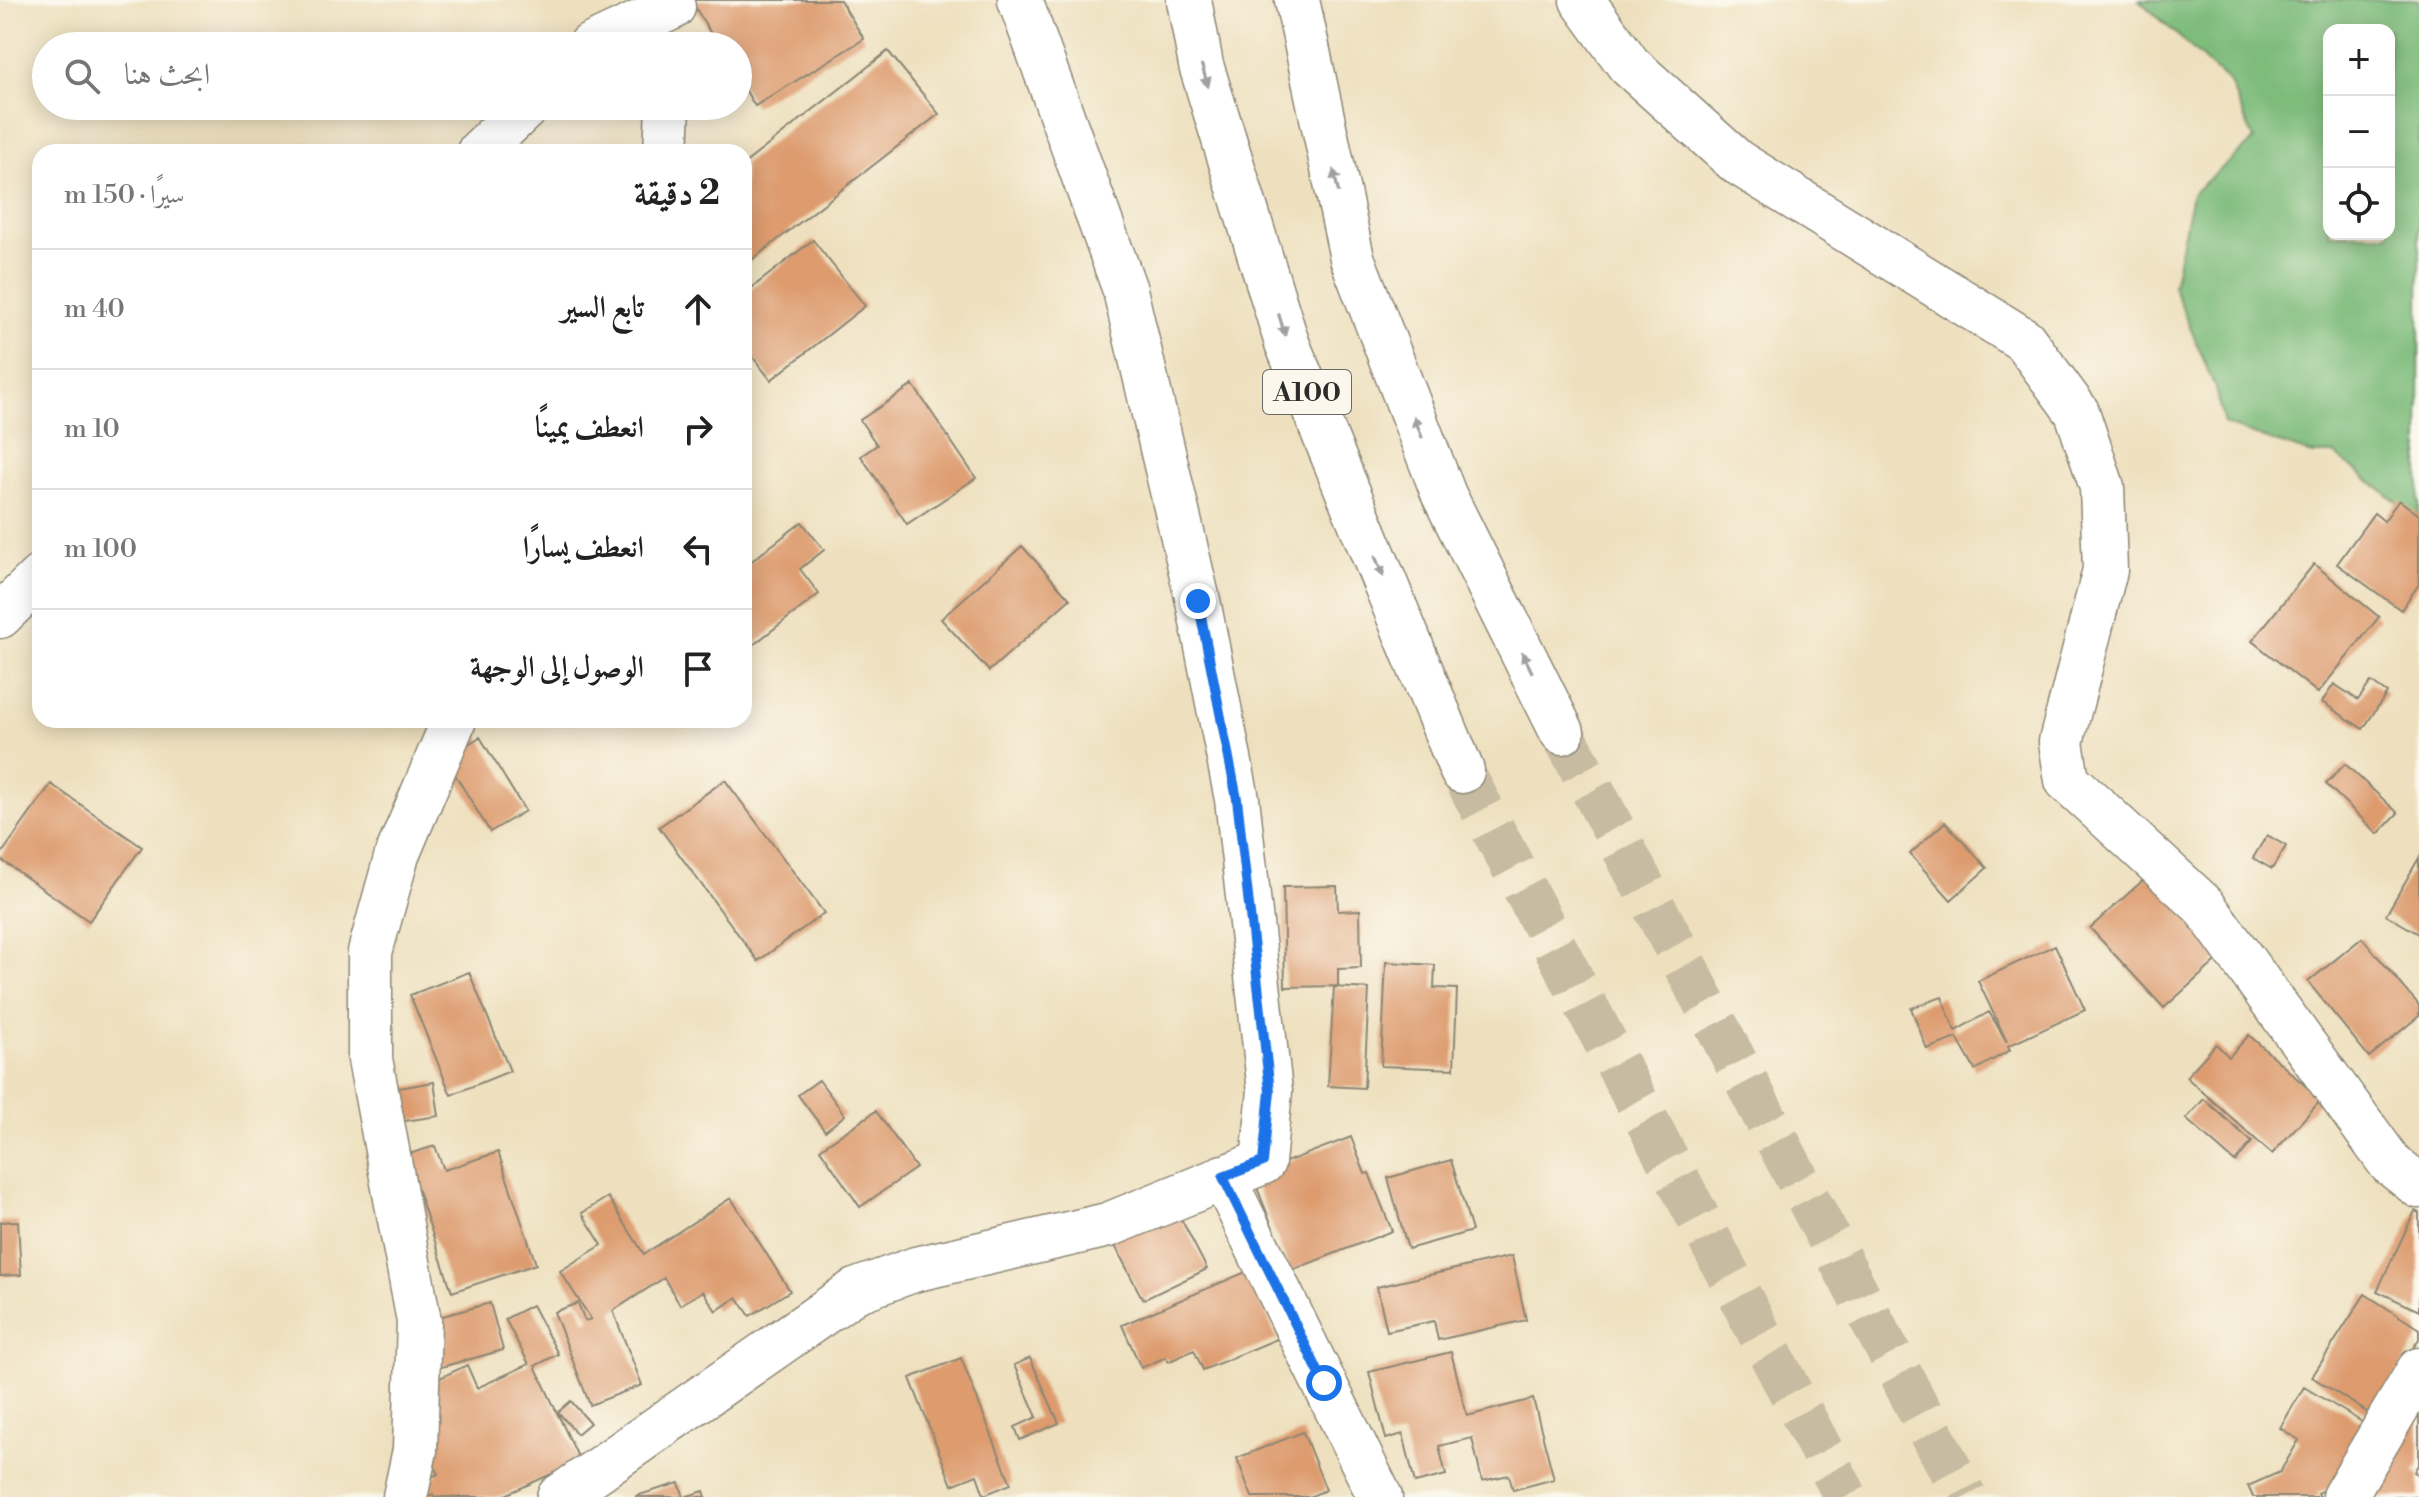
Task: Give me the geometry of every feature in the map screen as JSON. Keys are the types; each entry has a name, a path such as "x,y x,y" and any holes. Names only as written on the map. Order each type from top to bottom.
{"main road":[{"path":"559,1497 855,1291 916,1269 1108,1225 1263,1162 1270,1091 1237,799 1188,556 1125,290 1020,0"},
{"name":"A100","path":"1189,0 1201,65 1287,343 1462,771"},
{"name":"A100","path":"1297,0 1352,258 1444,495 1562,732"},
{"path":"1582,0 1629,65 1737,162 2024,340 2077,412 2102,487 2105,570 2061,742 2067,780 2203,905 2390,1163 2419,1186"},
{"path":"631,32 672,18"},
{"path":"487,144 512,120"},
{"path":"666,144 667,120"},
{"path":"0,616 32,585"},
{"path":"405,1497 415,1450 419,1321 370,1059 370,952 397,855 451,728"},
{"path":"1223,1177 1380,1497"},
{"path":"2344,1497 2419,1370"}],"green space":[{"path":"2139,0 2419,0 2419,518 2334,454 2311,454 2224,424 2214,385 2173,286 2192,194 2254,140 2230,83"}],"building":[{"path":"691,0 840,0 864,39 755,106 752,101 752,32 710,32"},
{"path":"888,51 939,114 752,260 752,158"},
{"path":"813,240 865,306 771,380 752,356 752,288"},
{"path":"913,385 976,478 907,524 861,456 877,445 860,420"},
{"path":"2399,500 2419,515 2419,584 2401,610 2337,564 2374,513 2384,521"},
{"path":"802,522 824,550 800,569 819,594 752,646 752,561"},
{"path":"1022,546 1070,599 989,671 941,619"},
{"path":"2314,564 2379,617 2318,693 2252,641"},
{"path":"2371,682 2387,693 2363,729 2322,702 2334,684 2358,700"},
{"path":"480,737 525,811 490,832 445,758"},
{"path":"2345,764 2398,813 2378,834 2326,784"},
{"path":"725,780 824,913 758,961 659,827"},
{"path":"51,784 142,847 89,921 0,859"},
{"path":"1945,822 1987,868 1951,900 1910,854"},
{"path":"2267,835 2286,846 2272,869 2253,858"},
{"path":"2419,858 2419,934 2386,915"},
{"path":"2150,874 2224,954 2164,1008 2090,928"},
{"path":"1337,886 1338,911 1360,910 1361,968 1338,969 1338,986 1285,987 1283,887"},
{"path":"2362,938 2419,1005 2419,1016 2369,1057 2308,982"},
{"path":"2055,945 2085,1010 2008,1046 2010,1050 1975,1070 1957,1038 1927,1049 1911,1008 1942,997 1955,1031 1989,1012 2007,1042 1978,981"},
{"path":"1386,962 1435,965 1434,988 1457,989 1454,1069 1381,1066"},
{"path":"469,972 510,1071 451,1095 410,995"},
{"path":"1334,987 1369,989 1364,1088 1328,1086"},
{"path":"2249,1035 2321,1100 2272,1154 2186,1077 2216,1044 2229,1057"},
{"path":"819,1080 845,1115 825,1131 798,1095"},
{"path":"434,1082 439,1116 397,1122 393,1089"},
{"path":"2204,1099 2252,1142 2235,1162 2186,1119"},
{"path":"876,1111 916,1168 860,1207 820,1149"},
{"path":"1351,1137 1392,1231 1290,1271 1252,1175"},
{"path":"435,1146 444,1170 498,1152 536,1264 452,1292 406,1155"},
{"path":"1451,1160 1472,1231 1408,1249 1388,1178"},
{"path":"608,1197 644,1254 731,1198 790,1291 750,1316 737,1297 716,1311 703,1291 680,1305 664,1278 613,1311 642,1385 590,1405 554,1312 578,1303 585,1321 591,1319 560,1271 602,1245 582,1213"},
{"path":"1174,1205 1207,1269 1143,1300 1110,1236"},
{"path":"2415,1211 2419,1213 2419,1311 2377,1291"},
{"path":"18,1221 21,1275 0,1276 0,1222"},
{"path":"1512,1256 1526,1320 1438,1340 1434,1321 1387,1331 1377,1287"},
{"path":"1248,1271 1277,1339 1203,1370 1194,1350 1168,1362 1166,1357 1141,1368 1122,1325"},
{"path":"2365,1294 2419,1329 2419,1339 2370,1414 2312,1377"},
{"path":"490,1303 503,1350 434,1369 421,1322"},
{"path":"532,1305 558,1354 535,1366 580,1461 501,1497 434,1497 433,1494 426,1497 409,1488 438,1474 402,1396 467,1365 477,1388 529,1364 505,1319"},
{"path":"1451,1352 1467,1416 1533,1399 1554,1479 1513,1490 1509,1475 1482,1481 1472,1438 1439,1446 1446,1475 1415,1483 1403,1434 1386,1439 1369,1372"},
{"path":"961,1358 1011,1484 984,1495 977,1475 952,1485 910,1378"},
{"path":"1030,1358 1059,1423 1020,1440 1015,1427 1037,1417 1014,1365"},
{"path":"2419,1380 2419,1463 2414,1472 2419,1475 2419,1497 2356,1497"},
{"path":"2304,1387 2372,1428 2338,1484 2317,1493 2319,1497 2253,1497 2248,1486 2280,1472 2299,1440 2280,1428"},
{"path":"571,1401 590,1423 577,1434 558,1412"},
{"path":"1303,1432 1326,1490 1309,1497 1252,1497 1237,1458"},
{"path":"679,1483 684,1497 636,1497 636,1496"},
{"path":"704,1491 706,1497 687,1497 687,1496"}],"tunnel":[{"path":"1562,732 1965,1497"},
{"path":"1462,771 1846,1497"}],"route":[{"path":"1198,601 1237,799 1270,1091 1263,1162 1223,1177 1324,1383"}]}
